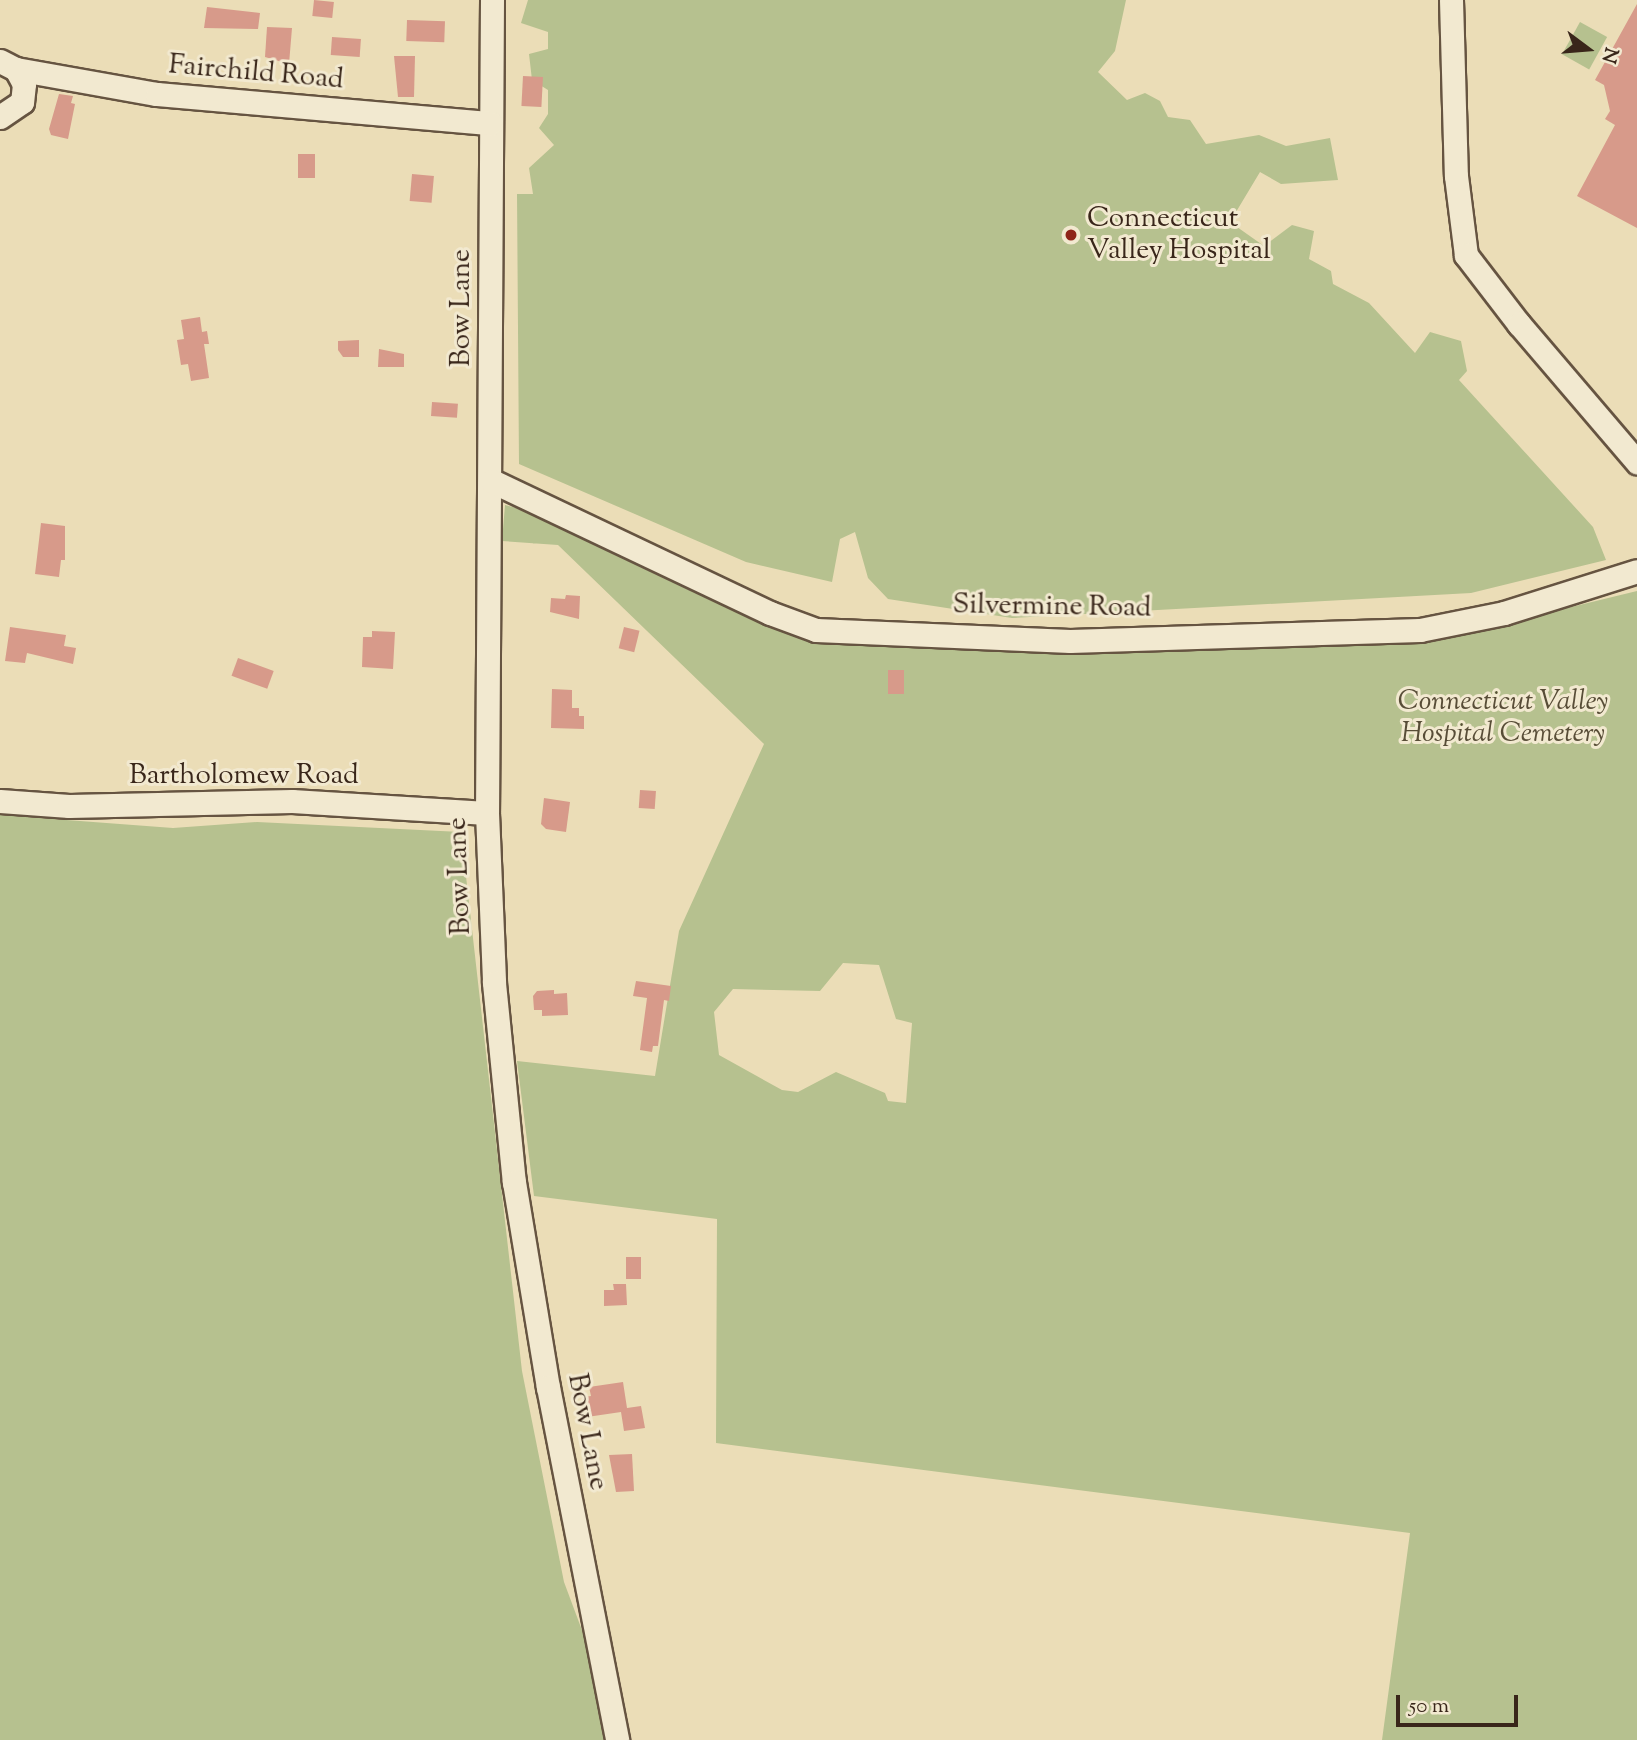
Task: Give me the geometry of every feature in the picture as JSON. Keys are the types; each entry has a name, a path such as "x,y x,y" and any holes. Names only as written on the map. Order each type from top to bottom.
{"street":[{"name":"Bow Lane","path":"492,0 492,481 487,813 494,983 514,1182 548,1387 617,1740"},
{"path":"1451,0 1456,176 1466,255 1519,324 1637,462"},
{"name":"Fairchild Road","path":"8,65 158,94 491,124"},
{"name":"Fairchild Road","path":"0,117 22,102 24,85 8,65"},
{"name":"Silvermine Road","path":"492,481 770,613 816,630 1070,641 1420,630 1504,613 1637,571"},
{"name":"Bartholomew Road","path":"0,802 69,806 292,801 487,813"}],"green space":[{"name":"Connecticut Valley Hospital","path":"528,0 1126,0 1115,51 1098,72 1127,100 1145,93 1160,101 1168,117 1190,120 1206,144 1259,135 1286,146 1330,138 1338,180 1281,184 1260,172 1230,222 1264,246 1292,225 1314,231 1309,259 1331,271 1333,284 1369,303 1415,353 1430,332 1461,341 1467,371 1459,380 1593,527 1606,560 1471,593 1012,618 888,599 868,578 855,532 840,539 832,582 746,562 519,464 517,194 533,194 529,168 554,145 539,128 548,114 548,90 532,80 529,54 548,49 548,32 521,23"},
{"path":"1580,22 1607,37 1589,69 1562,54"},
{"name":"Connecticut Valley Hospital Cemetery","path":"505,505 542,515 809,641 1080,655 1320,642 1501,624 1637,591 1637,1740 1382,1740 1410,1533 716,1443 717,1219 534,1196 517,1061 655,1076 679,931 764,744 558,545 502,541","holes":["843,963 879,965 896,1019 912,1023 906,1103 888,1101 885,1093 836,1072 798,1092 782,1090 719,1055 714,1012 733,989 820,991"]},
{"path":"0,815 173,828 257,822 461,832 522,1371 564,1582 586,1641 604,1740 0,1740"}],"building":[{"path":"314,0 334,2 332,18 312,16"},
{"path":"1637,4 1637,228 1577,196 1615,125 1605,119 1610,111 1604,85 1595,80"},
{"path":"207,7 260,13 258,29 204,28"},
{"path":"407,20 445,21 444,42 406,41"},
{"path":"267,27 292,28 289,64 265,57"},
{"path":"332,37 361,39 360,57 331,55"},
{"path":"394,56 415,56 414,97 398,97"},
{"path":"523,76 543,77 541,107 521,106"},
{"path":"59,94 73,96 71,103 75,104 68,139 51,135 49,129"},
{"path":"298,154 315,154 315,178 298,178"},
{"path":"412,174 434,176 432,203 410,201"},
{"path":"200,317 202,332 207,331 209,344 204,344 209,378 191,381 188,364 181,365 177,340 184,339 181,320"},
{"path":"359,340 359,357 343,357 338,350 338,341"},
{"path":"379,349 404,354 404,367 378,367"},
{"path":"432,402 458,404 457,418 431,416"},
{"path":"41,523 65,526 65,560 61,560 59,577 35,574"},
{"path":"566,595 580,596 579,619 550,612 551,598 565,599"},
{"path":"10,627 66,635 64,646 76,648 73,664 27,653 25,663 5,661"},
{"path":"624,627 640,631 634,652 619,648"},
{"path":"372,631 395,632 393,669 362,667 363,637 372,637"},
{"path":"238,658 274,671 267,689 232,676"},
{"path":"888,670 904,670 904,694 888,694"},
{"path":"552,689 572,690 572,708 579,708 579,716 584,716 584,729 551,728"},
{"path":"640,790 656,791 655,809 639,808"},
{"path":"544,798 570,802 566,832 546,829 541,824"},
{"path":"636,981 671,986 669,1001 664,1000 658,1046 653,1046 652,1052 640,1050 647,998 633,996"},
{"path":"554,990 554,994 567,993 568,1015 542,1016 542,1010 534,1010 533,996 537,991"},
{"path":"626,1257 641,1257 641,1279 626,1279"},
{"path":"613,1284 626,1284 627,1305 604,1306 604,1290 614,1290"},
{"path":"623,1382 627,1408 641,1406 645,1428 624,1431 621,1412 587,1417 584,1397 591,1396 589,1387"},
{"path":"632,1454 634,1491 616,1492 609,1455"}],"place":[{"name":"Connecticut Valley Hospital","path":"1071,235"}]}
